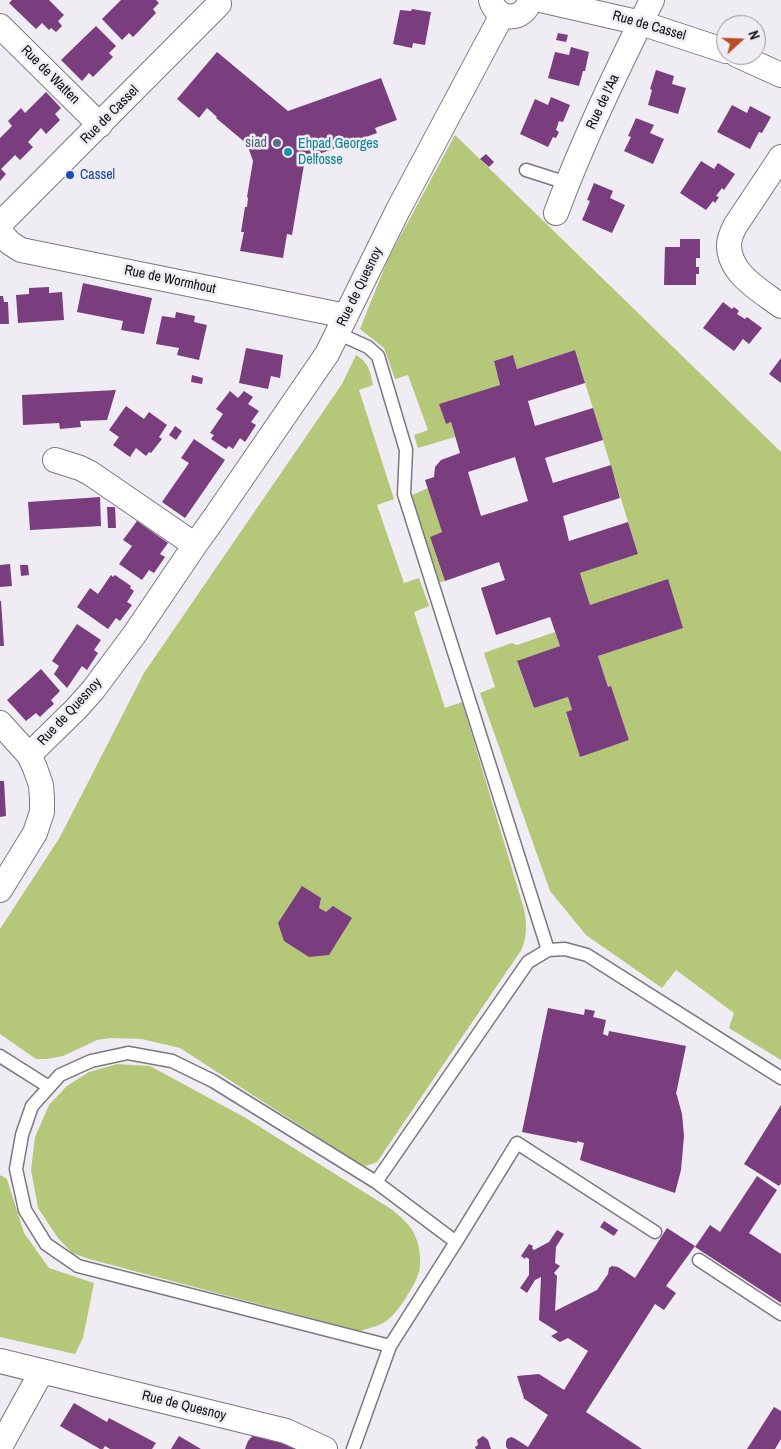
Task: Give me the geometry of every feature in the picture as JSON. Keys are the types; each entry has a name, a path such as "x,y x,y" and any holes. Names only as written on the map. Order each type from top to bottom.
{"street":[{"path":"496,7 508,17 515,16 521,14 526,9 530,0"},
{"name":"Rue de Cassel","path":"541,0 640,23 716,47"},
{"name":"Rue de l'Aa","path":"556,213 567,182 600,108 652,0"},
{"name":"Rue de Cassel","path":"0,224 223,1"},
{"name":"Rue de Quesnoy","path":"0,890 35,833 42,812 41,785 36,768 28,755 93,690 134,635 326,354 342,325 496,7"},
{"name":"Rue de Watten","path":"0,26 100,124"},
{"path":"759,65 781,75"},
{"path":"781,157 735,226 729,246 731,256 741,275 781,306"},
{"name":"Rue de Wormhout","path":"0,232 10,243 21,250 342,325"},
{"path":"55,460 90,473 194,545"},
{"path":"0,723 28,755"},
{"name":"Rue de Quesnoy","path":"0,1361 286,1431 325,1449"},
{"path":"0,1447 42,1371"}],"lane":[{"path":"526,170 567,182"},
{"path":"342,325 378,356 406,450 404,494 548,950"},
{"path":"376,1182 528,962 548,950 565,949 587,955 781,1078"},
{"path":"390,1346 78,1266 46,1244 25,1210 16,1170 22,1135 32,1106 60,1075 91,1061 128,1052 172,1061 213,1081 376,1182 456,1242"},
{"path":"0,1056 49,1087"},
{"path":"354,1449 390,1346 517,1143 655,1232"},
{"path":"698,1260 781,1314"}],"green space":[{"path":"455,135 781,452 781,1060 729,1028 734,1013 676,970 662,988 586,935 550,891 480,693 495,687 484,653 512,643 517,645 555,632 560,646 517,662 534,708 568,697 572,710 566,713 580,756 629,740 598,656 683,628 590,605 580,573 638,554 575,350 517,369 513,355 494,361 500,385 440,404 446,424 451,422 455,437 418,448 414,435 428,430 408,375 395,379 384,348 360,329 388,259"},
{"path":"356,355 366,364 371,376 373,385 359,390 394,499 377,505 404,583 419,578 429,606 414,612 445,708 462,702 524,909 526,925 522,949 377,1162 366,1166 358,1163 180,1048 142,1039 111,1038 97,1040 63,1056 36,1059 0,1034 0,929 60,837 144,673 342,384"},
{"path":"428,488 442,532 430,537 445,581 438,583 410,496"},
{"path":"117,1064 150,1066 244,1117 391,1209 402,1218 409,1225 416,1238 420,1266 413,1286 395,1313 388,1320 360,1331 72,1253 58,1238 38,1208 31,1170 35,1137 49,1105 67,1086 89,1072"},
{"path":"0,1175 7,1179 24,1233 49,1268 94,1283 83,1338 75,1354 0,1337"}],"building":[{"path":"12,0 49,0 64,15 58,21 62,26 56,32 51,28 49,30 42,23 36,29 9,3"},
{"path":"121,0 156,0 159,3 153,9 156,13 133,37 129,33 122,40 102,19"},
{"path":"412,9 431,12 425,45 413,43 412,48 393,44 400,10 411,11"},
{"path":"96,26 116,46 109,53 113,57 93,77 89,73 82,81 61,60"},
{"path":"558,33 568,35 566,42 556,40"},
{"path":"571,47 589,52 585,71 583,71 579,86 548,78 555,52 569,55"},
{"name":"Ehpad Georges Delfosse","path":"217,52 288,111 381,78 397,120 375,128 377,133 305,159 292,235 287,234 283,258 240,251 244,232 241,232 245,207 247,207 253,161 247,144 207,108 199,118 177,99"},
{"path":"656,70 674,76 672,84 686,88 678,114 648,105 652,90 650,89"},
{"path":"46,92 61,108 55,114 60,120 46,134 41,128 28,142 33,147 20,160 15,155 1,169 6,174 0,181 0,138 12,126 8,121 21,108 25,113"},
{"path":"551,97 570,105 563,122 559,121 556,130 559,132 556,138 553,137 548,147 520,134 535,99 548,105"},
{"path":"732,105 747,113 750,106 771,117 762,133 759,132 750,149 717,132"},
{"path":"636,118 654,125 650,133 664,139 653,164 624,151 631,137 628,136"},
{"path":"486,154 494,162 489,167 480,159"},
{"path":"701,161 714,169 718,163 735,174 724,190 722,188 716,196 719,197 715,203 713,201 706,210 680,193"},
{"path":"594,183 613,191 610,198 625,205 612,233 582,220 590,201 587,200"},
{"path":"680,239 700,239 700,258 696,258 696,267 699,267 699,274 696,274 696,285 664,285 665,247 680,247"},
{"path":"83,283 152,298 144,334 121,330 123,321 77,312"},
{"path":"49,287 49,293 62,292 64,320 18,323 16,295 29,294 29,288"},
{"path":"0,296 3,296 4,302 8,302 9,324 0,324"},
{"path":"723,302 732,309 734,307 739,311 737,314 745,319 747,317 762,328 749,344 743,339 734,351 703,328"},
{"path":"176,312 195,316 194,322 207,325 199,360 177,355 179,348 156,344 162,316 175,318"},
{"path":"246,348 283,355 280,378 271,376 268,389 239,383"},
{"path":"575,350 585,383 528,401 535,426 593,408 603,440 545,458 553,483 611,465 620,498 563,516 569,541 628,522 638,554 580,573 590,605 668,579 683,628 598,656 608,687 611,686 629,740 580,757 566,712 572,710 568,697 534,708 517,661 560,646 550,617 496,635 481,588 505,580 499,562 445,581 430,537 442,532 425,480 434,477 435,467 441,460 460,453 451,422 446,424 439,404 500,385 494,361 513,355 517,369","holes":["515,457 528,501 481,516 468,472"]},
{"path":"781,358 781,383 769,374"},
{"path":"192,375 203,378 202,384 191,382"},
{"path":"116,390 107,420 80,421 81,427 60,429 59,423 23,425 22,395"},
{"path":"230,391 238,398 244,391 253,397 248,404 259,411 251,422 256,425 245,442 240,438 233,449 229,446 226,449 211,439 214,435 210,433 223,414 216,409"},
{"path":"126,406 144,419 149,412 167,425 159,437 162,439 151,453 149,452 146,456 136,448 130,457 113,445 119,437 109,430"},
{"path":"175,426 182,431 176,440 169,435"},
{"path":"194,439 225,460 185,518 162,502 189,463 181,458"},
{"path":"100,497 101,526 30,530 28,502"},
{"path":"107,507 115,507 116,528 108,528"},
{"path":"137,521 168,543 160,554 165,557 154,573 149,570 142,580 119,564 132,546 123,540"},
{"path":"10,564 12,586 0,587 0,565"},
{"path":"20,565 28,565 29,575 21,576"},
{"path":"111,575 113,577 115,575 131,586 130,588 134,591 127,602 132,605 120,621 116,618 108,629 77,607 90,588 98,594"},
{"path":"1,601 4,646 0,646"},
{"path":"77,624 101,640 94,650 98,653 87,670 82,666 67,688 54,674 59,666 52,661"},
{"path":"41,669 60,691 51,700 54,704 40,717 36,713 26,721 7,700"},
{"path":"0,781 4,781 6,816 0,817"},
{"path":"302,886 321,898 319,908 326,912 333,906 352,918 329,955 309,957 284,941 278,923"},
{"path":"548,1008 584,1015 585,1009 595,1011 593,1017 606,1020 603,1034 608,1036 609,1031 686,1046 676,1094 682,1114 684,1136 681,1170 675,1193 580,1160 584,1143 522,1132"},
{"path":"781,1105 781,1183 779,1186 744,1164"},
{"path":"757,1176 777,1190 749,1233 781,1254 781,1303 695,1247 710,1225 720,1232"},
{"path":"604,1221 618,1230 614,1236 600,1227"},
{"path":"667,1228 695,1246 666,1286 676,1293 664,1310 655,1304 586,1412 642,1449 508,1449 506,1442 511,1437 528,1447 548,1415 523,1398 517,1376 539,1374 564,1390 588,1351 568,1338 560,1342 551,1336 558,1332 539,1320 541,1277 535,1280 527,1293 520,1288 529,1275 529,1259 521,1256 529,1244 533,1246 534,1250 549,1242 557,1230 564,1234 556,1247 555,1263 560,1266 554,1273 557,1276 555,1311 597,1290 612,1266 618,1267 635,1278"},
{"path":"74,1403 107,1422 109,1418 156,1443 152,1449 110,1449 105,1446 103,1449 100,1449 60,1426"},
{"path":"774,1407 781,1411 781,1439 775,1449 747,1449"},
{"path":"255,1433 296,1449 245,1449 248,1441"},
{"path":"179,1436 201,1449 171,1449"},
{"path":"483,1436 488,1440 491,1449 476,1449 475,1447 478,1445 477,1440"}],"place":[{"name":"siad","path":"277,143"},
{"name":"Ehpad Georges Delfosse","path":"288,152"},
{"name":"Cassel","path":"70,175"}]}
